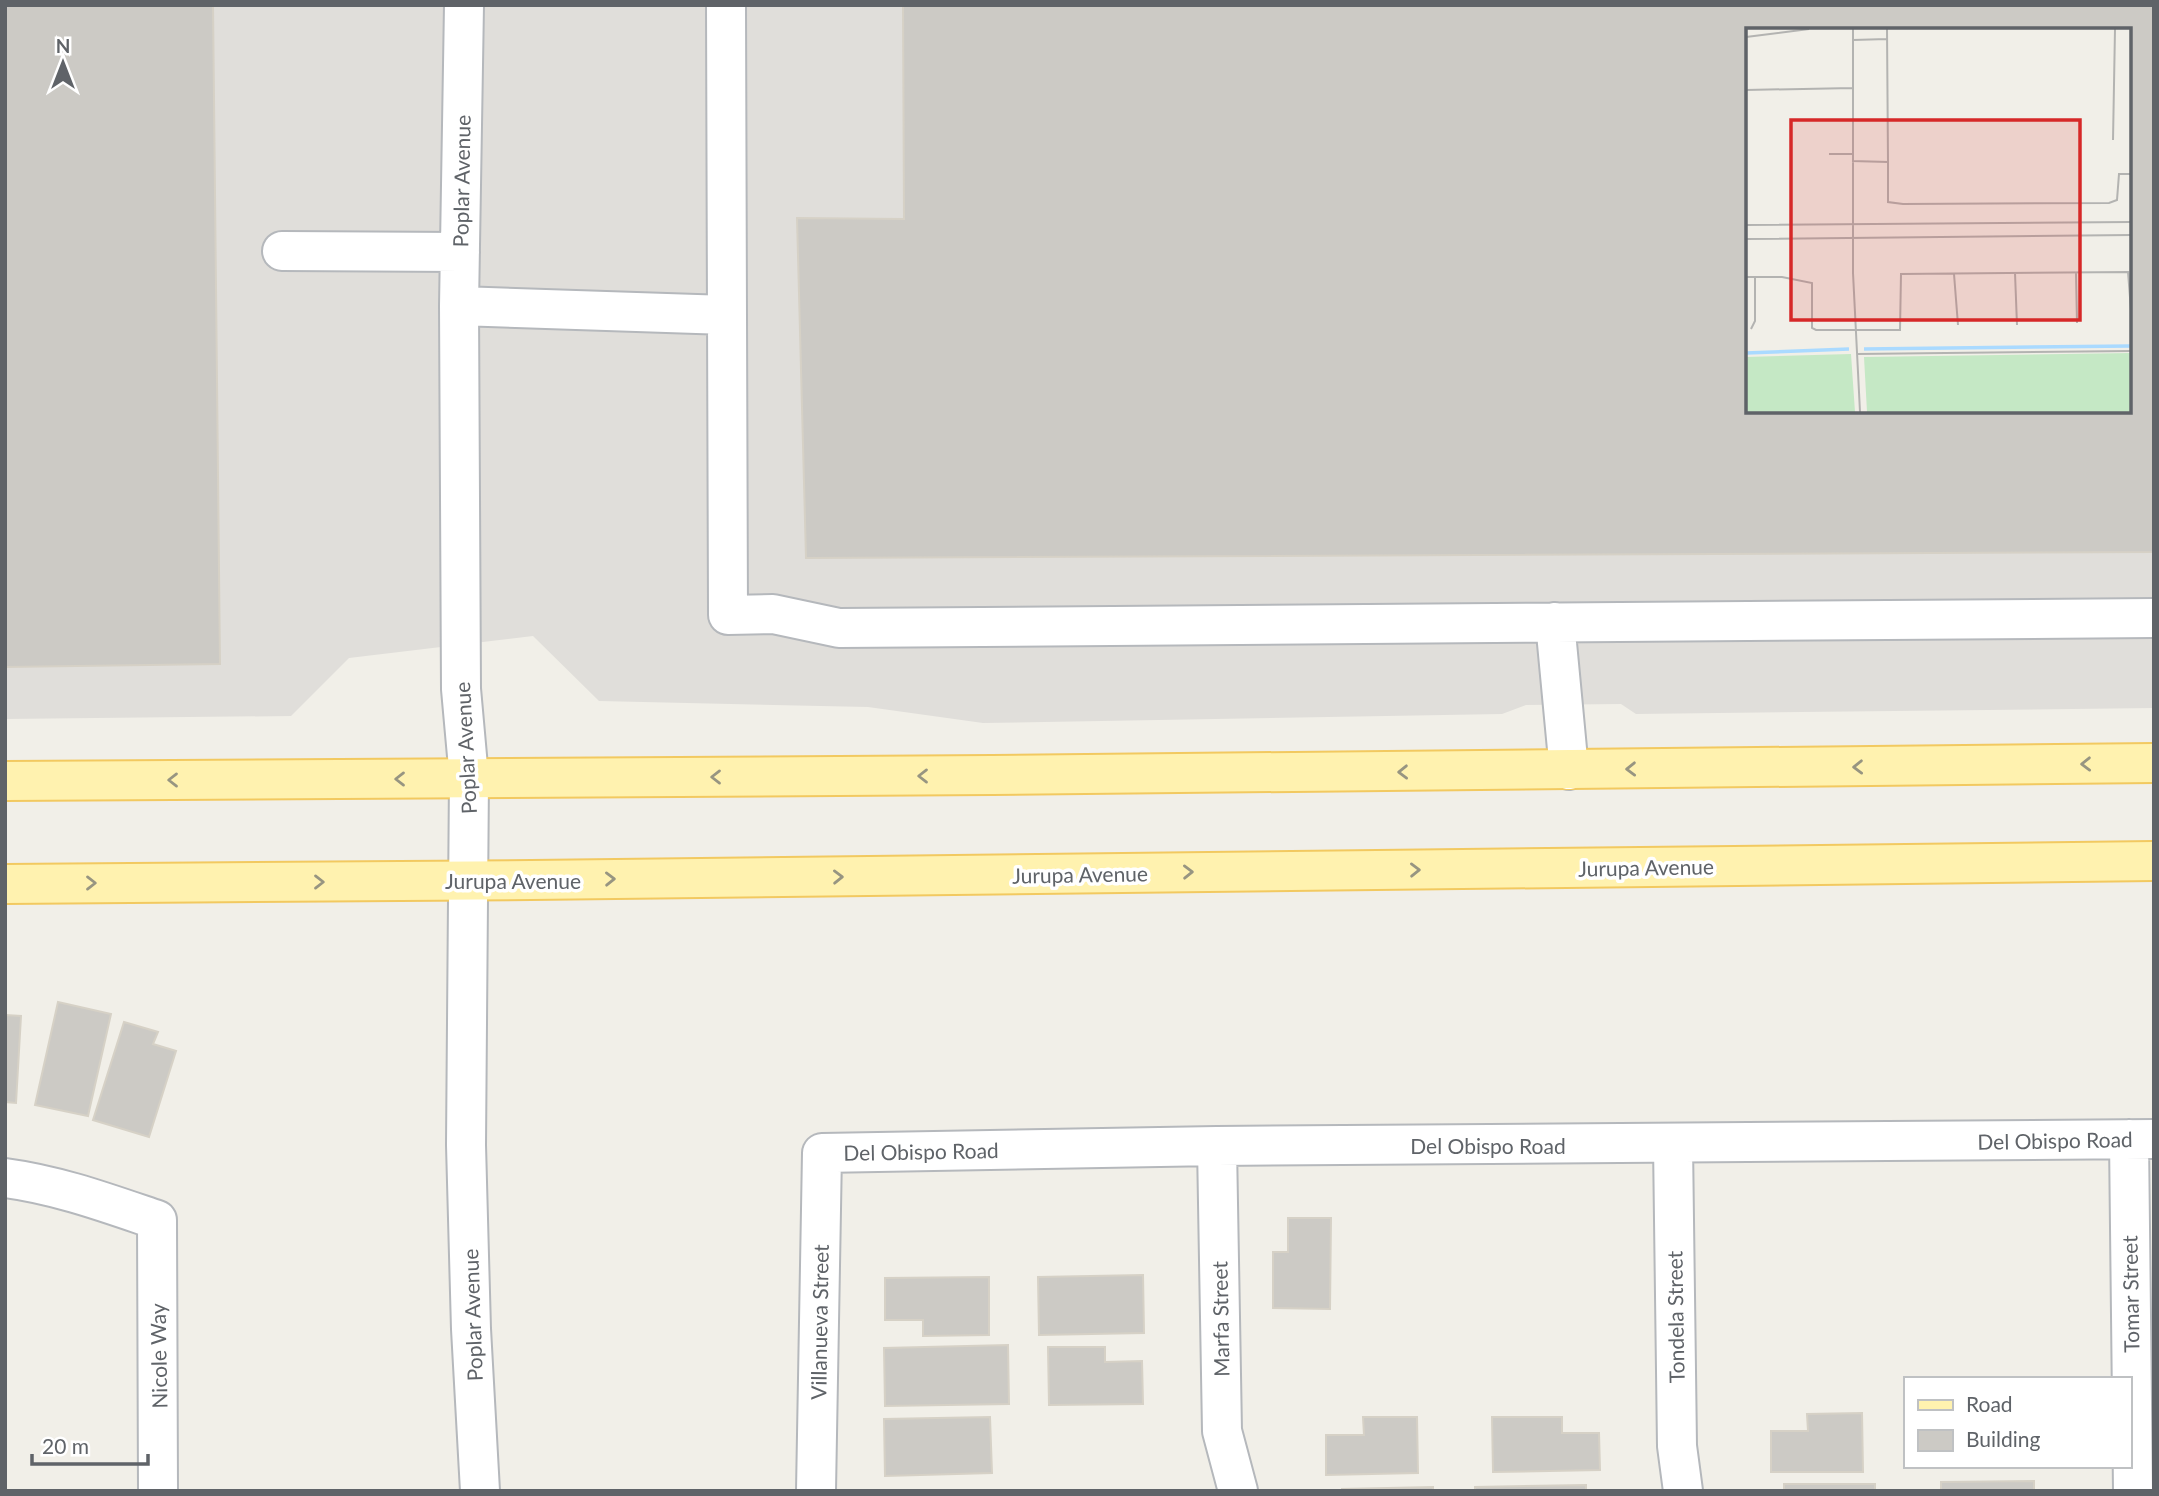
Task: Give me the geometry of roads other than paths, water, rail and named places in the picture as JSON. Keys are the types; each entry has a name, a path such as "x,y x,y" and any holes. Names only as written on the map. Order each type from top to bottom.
{"main road":[{"path":"5,781 2154,763"},
{"name":"Jurupa Avenue","path":"5,884 469,881 2154,860"}],"street":[{"name":"Poplar Avenue","path":"464,5 459,306 461,689 469,778 466,1145 471,1329 480,1491"},
{"path":"726,5 728,615 773,614 839,628 2154,618"},
{"path":"282,251 460,252"},
{"path":"459,306 727,315"},
{"path":"1555,622 1569,770"},
{"name":"Del Obispo Road","path":"822,1153 1217,1146 2141,1139"},
{"name":"Tomar Street","path":"2133,1491 2141,1139"},
{"name":"Tondela Street","path":"1673,1144 1677,1446 1683,1491"},
{"name":"Marfa Street","path":"1217,1146 1222,1431 1238,1491"},
{"name":"Villanueva Street","path":"817,1491 822,1153"},
{"name":"Nicole Way","path":"5,1178 80,1194 157,1220 158,1491"}]}
